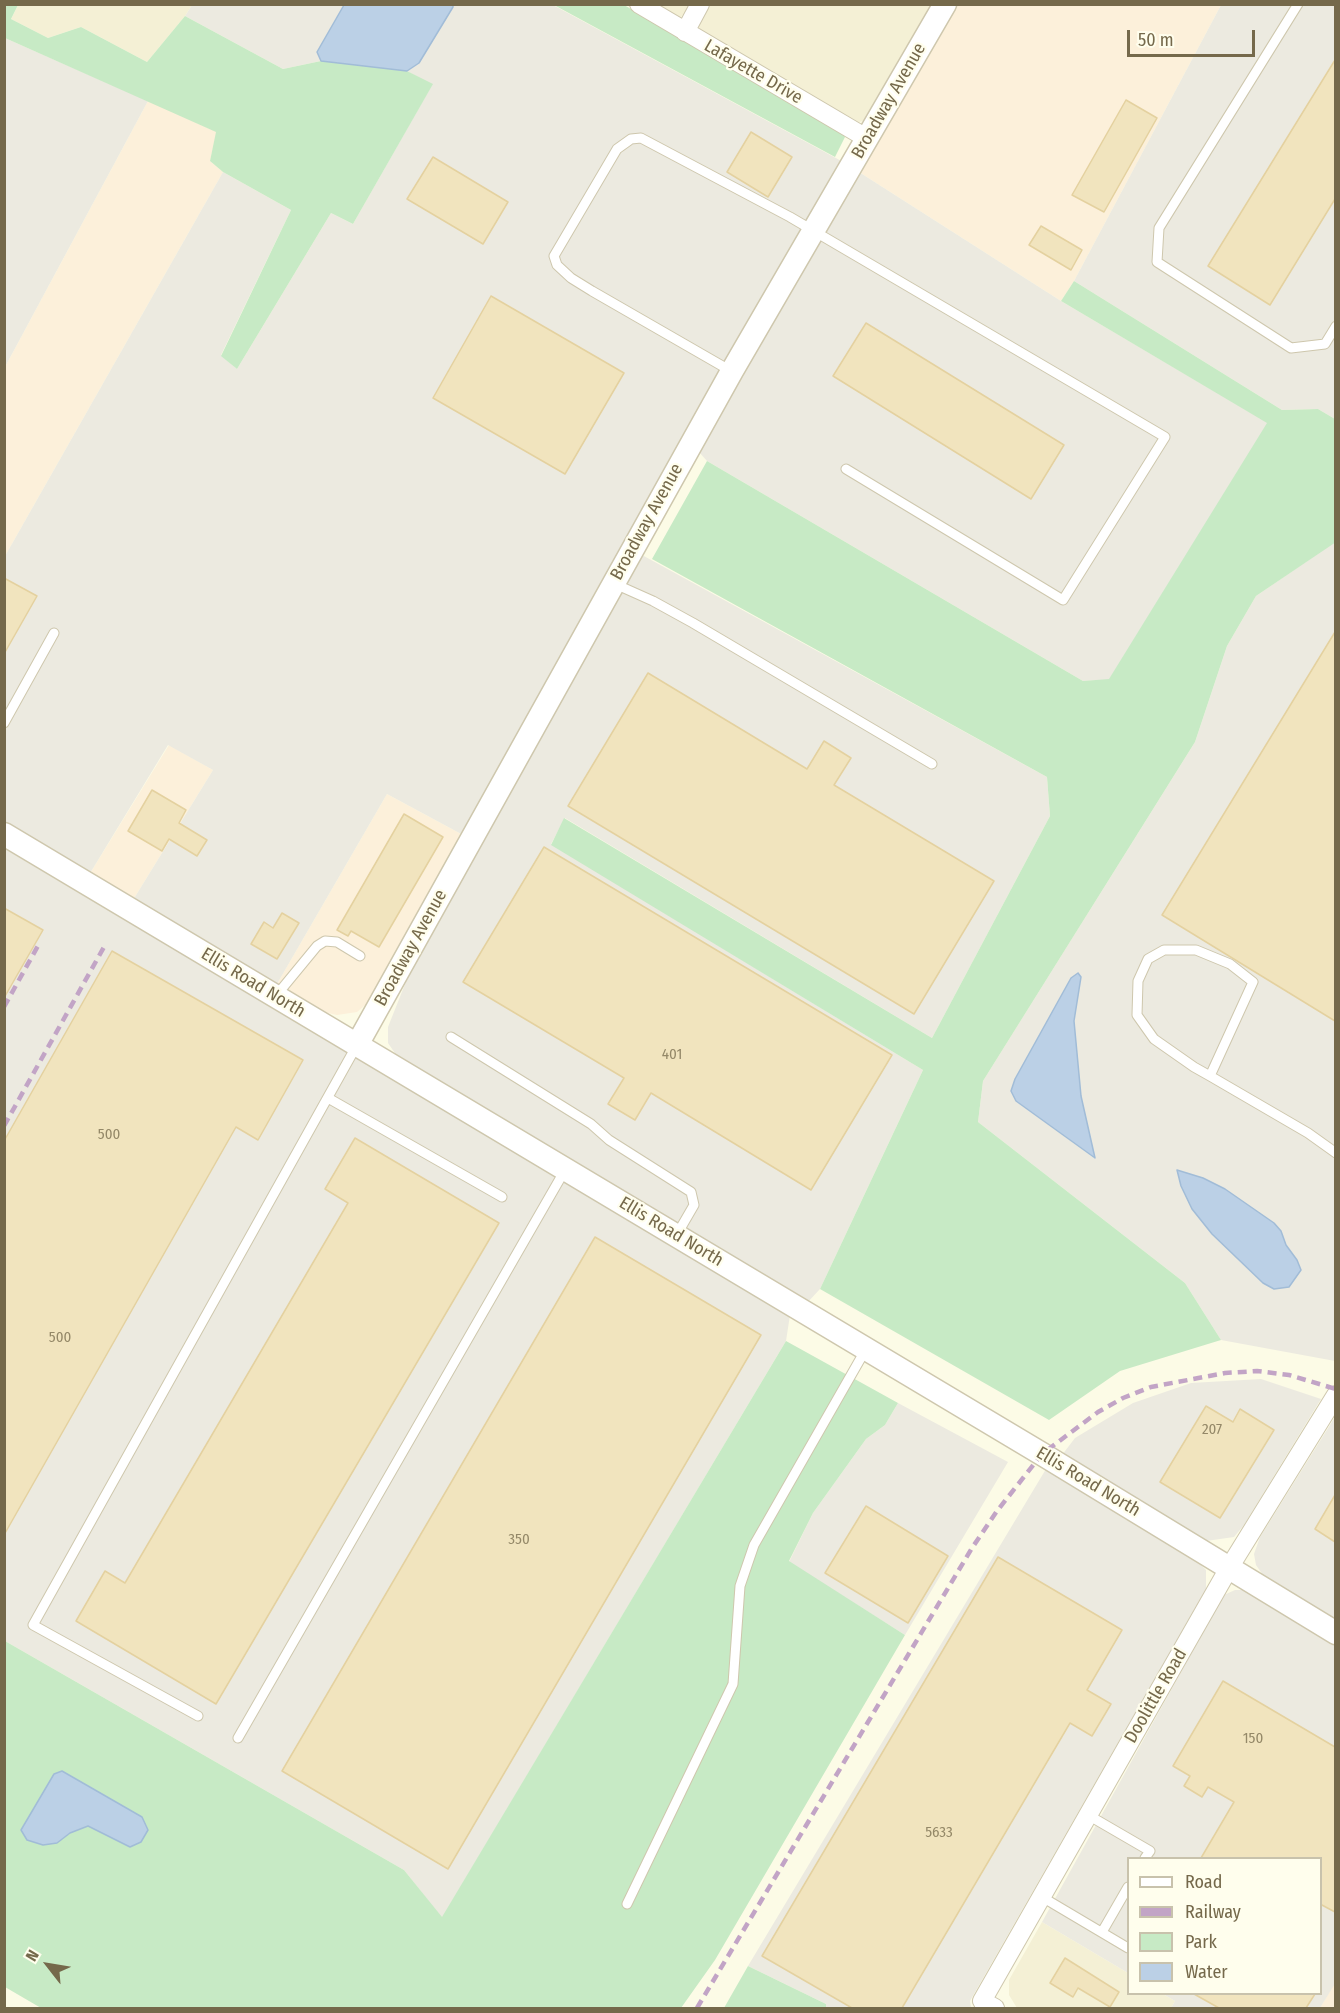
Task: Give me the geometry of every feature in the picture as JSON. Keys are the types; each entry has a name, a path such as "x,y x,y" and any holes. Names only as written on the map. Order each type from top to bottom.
{"street":[{"name":"Lafayette Drive","path":"639,4 868,138"},
{"path":"685,32 700,4"},
{"name":"Broadway Avenue","path":"357,1045 612,583 945,4"},
{"name":"Ellis Road North","path":"4,834 866,1349 1335,1633"},
{"name":"Doolittle Road","path":"989,2005 1042,1897 1088,1815 1229,1568 1335,1395"}],"lane":[{"path":"1298,4 1159,228 1157,262 1291,348 1325,344 1335,326"},
{"path":"732,371 571,278 557,265 554,256 617,149 631,139 640,138 790,218 1165,437 1063,600 846,469"},
{"path":"612,583 654,601 693,623 932,764"},
{"path":"4,723 54,633"},
{"path":"275,997 317,946 325,941 337,942 360,956"},
{"path":"1210,1076 1253,982 1230,964 1196,950 1164,950 1149,959 1138,981 1137,1015 1154,1039 1210,1076 1308,1133 1335,1153"},
{"path":"451,1037 591,1124 609,1140 691,1192 694,1205 676,1236"},
{"path":"198,1716 33,1625 357,1045"},
{"path":"328,1098 502,1197"},
{"path":"238,1738 565,1170"},
{"path":"627,1904 733,1684 740,1586 754,1545 866,1349"},
{"path":"1088,1815 1150,1851 1146,1857"},
{"path":"1102,1932 1127,1889"},
{"path":"1042,1897 1127,1947"}],"shaded area":[{"path":"18,5 192,5 147,62 81,27 48,38 11,19"},
{"path":"192,5 344,5 317,52 321,61 283,69 185,16"},
{"path":"453,5 553,5 845,163 463,835 387,794 277,984 133,900 213,770 168,745 89,875 5,823 5,556 223,172 291,210 221,355 237,369 331,213 353,224 432,85 407,71 419,63"},
{"path":"646,5 691,5 681,17 672,20"},
{"path":"710,5 935,5 871,119 859,122 700,33 698,26"},
{"path":"955,5 1221,5 1074,281 1061,301 859,172"},
{"path":"1221,5 1335,5 1335,419 1318,409 1282,410 1074,281"},
{"path":"5,38 148,101 5,367"},
{"path":"148,101 217,132 210,161 223,172 5,556 5,367"},
{"path":"859,172 1061,301 1268,423 1109,680 1083,681 707,461 699,452"},
{"path":"1335,542 1335,1361 1221,1340 1185,1283 978,1122 983,1081 1195,742 1227,646 1256,596","holes":["1078,973 1081,977 1074,1021 1081,1096 1094,1158 1016,1101 1015,1079 1071,978","1178,1170 1203,1178 1225,1189 1281,1231 1286,1245 1297,1260 1274,1289 1263,1283 1212,1234"]},
{"path":"642,555 1047,777 1050,816 932,1038 565,818 551,844 923,1070 820,1289 807,1303 401,1062 388,1043 388,1027 413,964"},
{"path":"169,745 213,770 133,900 89,875"},
{"path":"387,794 463,835 369,1002 357,1012 337,1015 324,1012 277,984"},
{"path":"5,849 790,1315 786,1341 442,1918 404,1870 5,1641"},
{"path":"1261,1379 1321,1399 1244,1525 1234,1537 1206,1541 1062,1455 1075,1438 1133,1403 1191,1383"},
{"path":"898,1403 1008,1462 905,1635 789,1562 813,1513 866,1439 885,1425"},
{"path":"1335,1417 1335,1621 1265,1578 1256,1565 1254,1554 1260,1537"},
{"path":"1046,1469 1193,1557 1206,1570 1206,1589 970,2001 971,2008 826,2008 826,2004 748,1966"},
{"path":"1235,1590 1245,1590 1335,1644 1336,1982 1320,2008 1171,2008 1175,2001 1165,1995 1322,1995 1322,1857 1127,1857 1127,1972 1042,1922 1224,1595"},
{"path":"1042,1922 1127,1972 1127,1995 1165,1995 1175,2001 1171,2008 1017,2008 1009,1995 1009,1980"},
{"path":"1335,1982 1335,2008 1320,2008"}],"green space":[{"path":"5,5 18,5 11,19 48,38 81,27 147,62 185,16 283,69 321,61 407,71 433,84 353,224 331,213 237,369 221,356 291,210 223,172 210,161 216,132 5,38"},
{"path":"554,5 624,5 839,127 845,137 835,157"},
{"path":"1074,281 1282,410 1318,409 1335,419 1336,542 1256,596 1227,646 1195,742 983,1081 978,1122 1185,1283 1221,1340 1120,1371 1049,1420 820,1289 923,1070 551,845 564,818 932,1038 1050,816 1047,777 652,559 707,461 1083,681 1109,679 1267,423 1061,301"},
{"path":"786,1341 898,1403 885,1425 866,1439 813,1513 789,1561 905,1635 715,1960 681,2008 41,2008 5,1987 5,1641 404,1870 442,1917","holes":["142,1817 130,1847 88,1826 70,1833 57,1843 21,1830"]},
{"path":"748,1966 826,2004 826,2008 724,2008"}],"water":[{"path":"453,4 453,7 419,63 407,71 321,61 317,52 344,5"},
{"path":"1078,973 1081,977 1074,1021 1081,1096 1095,1158 1016,1101 1011,1091 1015,1079 1071,978"},
{"path":"1177,1170 1203,1178 1225,1189 1274,1223 1281,1231 1286,1245 1301,1270 1289,1287 1274,1289 1263,1283 1212,1234 1192,1209 1181,1186"},
{"path":"62,1771 142,1817 148,1830 141,1842 130,1847 88,1826 70,1833 57,1843 43,1845 27,1840 21,1830 54,1774"}],"building":[{"path":"1335,60 1335,199 1270,305 1208,266"},
{"path":"1126,100 1157,118 1104,212 1072,195"},
{"path":"751,132 792,157 768,197 727,172"},
{"path":"433,157 508,202 483,244 407,199"},
{"path":"1041,226 1082,250 1071,270 1029,245"},
{"path":"491,296 624,373 565,474 433,398"},
{"path":"866,323 1064,445 1031,499 833,376"},
{"path":"4,578 37,596 4,654"},
{"path":"1335,632 1335,1021 1162,915"},
{"path":"648,673 807,769 824,741 851,758 834,785 994,881 914,1014 568,806"},
{"path":"152,790 186,810 179,823 207,840 197,856 169,839 162,851 128,831"},
{"path":"404,814 443,837 379,947 351,931 348,936 337,930"},
{"path":"544,847 892,1055 811,1190 651,1093 635,1120 608,1104 624,1078 463,982"},
{"path":"4,908 43,930 4,998"},
{"path":"282,913 299,923 277,959 251,944 264,922 273,928"},
{"path":"112,951 303,1060 258,1140 236,1127 4,1535 4,1141"},
{"path":"355,1138 499,1223 216,1704 76,1621 105,1571 125,1583 348,1203 325,1189"},
{"path":"595,1237 761,1335 448,1869 282,1771"},
{"path":"1206,1406 1233,1422 1240,1409 1274,1430 1220,1518 1160,1482"},
{"path":"1335,1495 1335,1542 1315,1529"},
{"path":"866,1506 948,1556 908,1623 825,1573"},
{"path":"998,1557 1122,1630 1087,1690 1111,1704 1092,1736 1070,1723 902,2008 852,2008 762,1956"},
{"path":"1223,1681 1335,1747 1335,1912 1322,1905 1322,1857 1202,1857 1234,1802 1208,1787 1202,1797 1184,1786 1190,1776 1173,1766"},
{"path":"1065,1958 1119,1992 1110,2007 1078,1988 1073,1997 1050,1983"},
{"path":"1196,1995 1314,1995 1306,2008 1219,2008"}],"railway":[{"path":"4,1007 39,944"},
{"path":"4,1126 104,947"},
{"path":"697,2008 972,1548 997,1511 1042,1454 1098,1412 1123,1398 1151,1387 1225,1373 1257,1371 1289,1375 1336,1389"}]}
